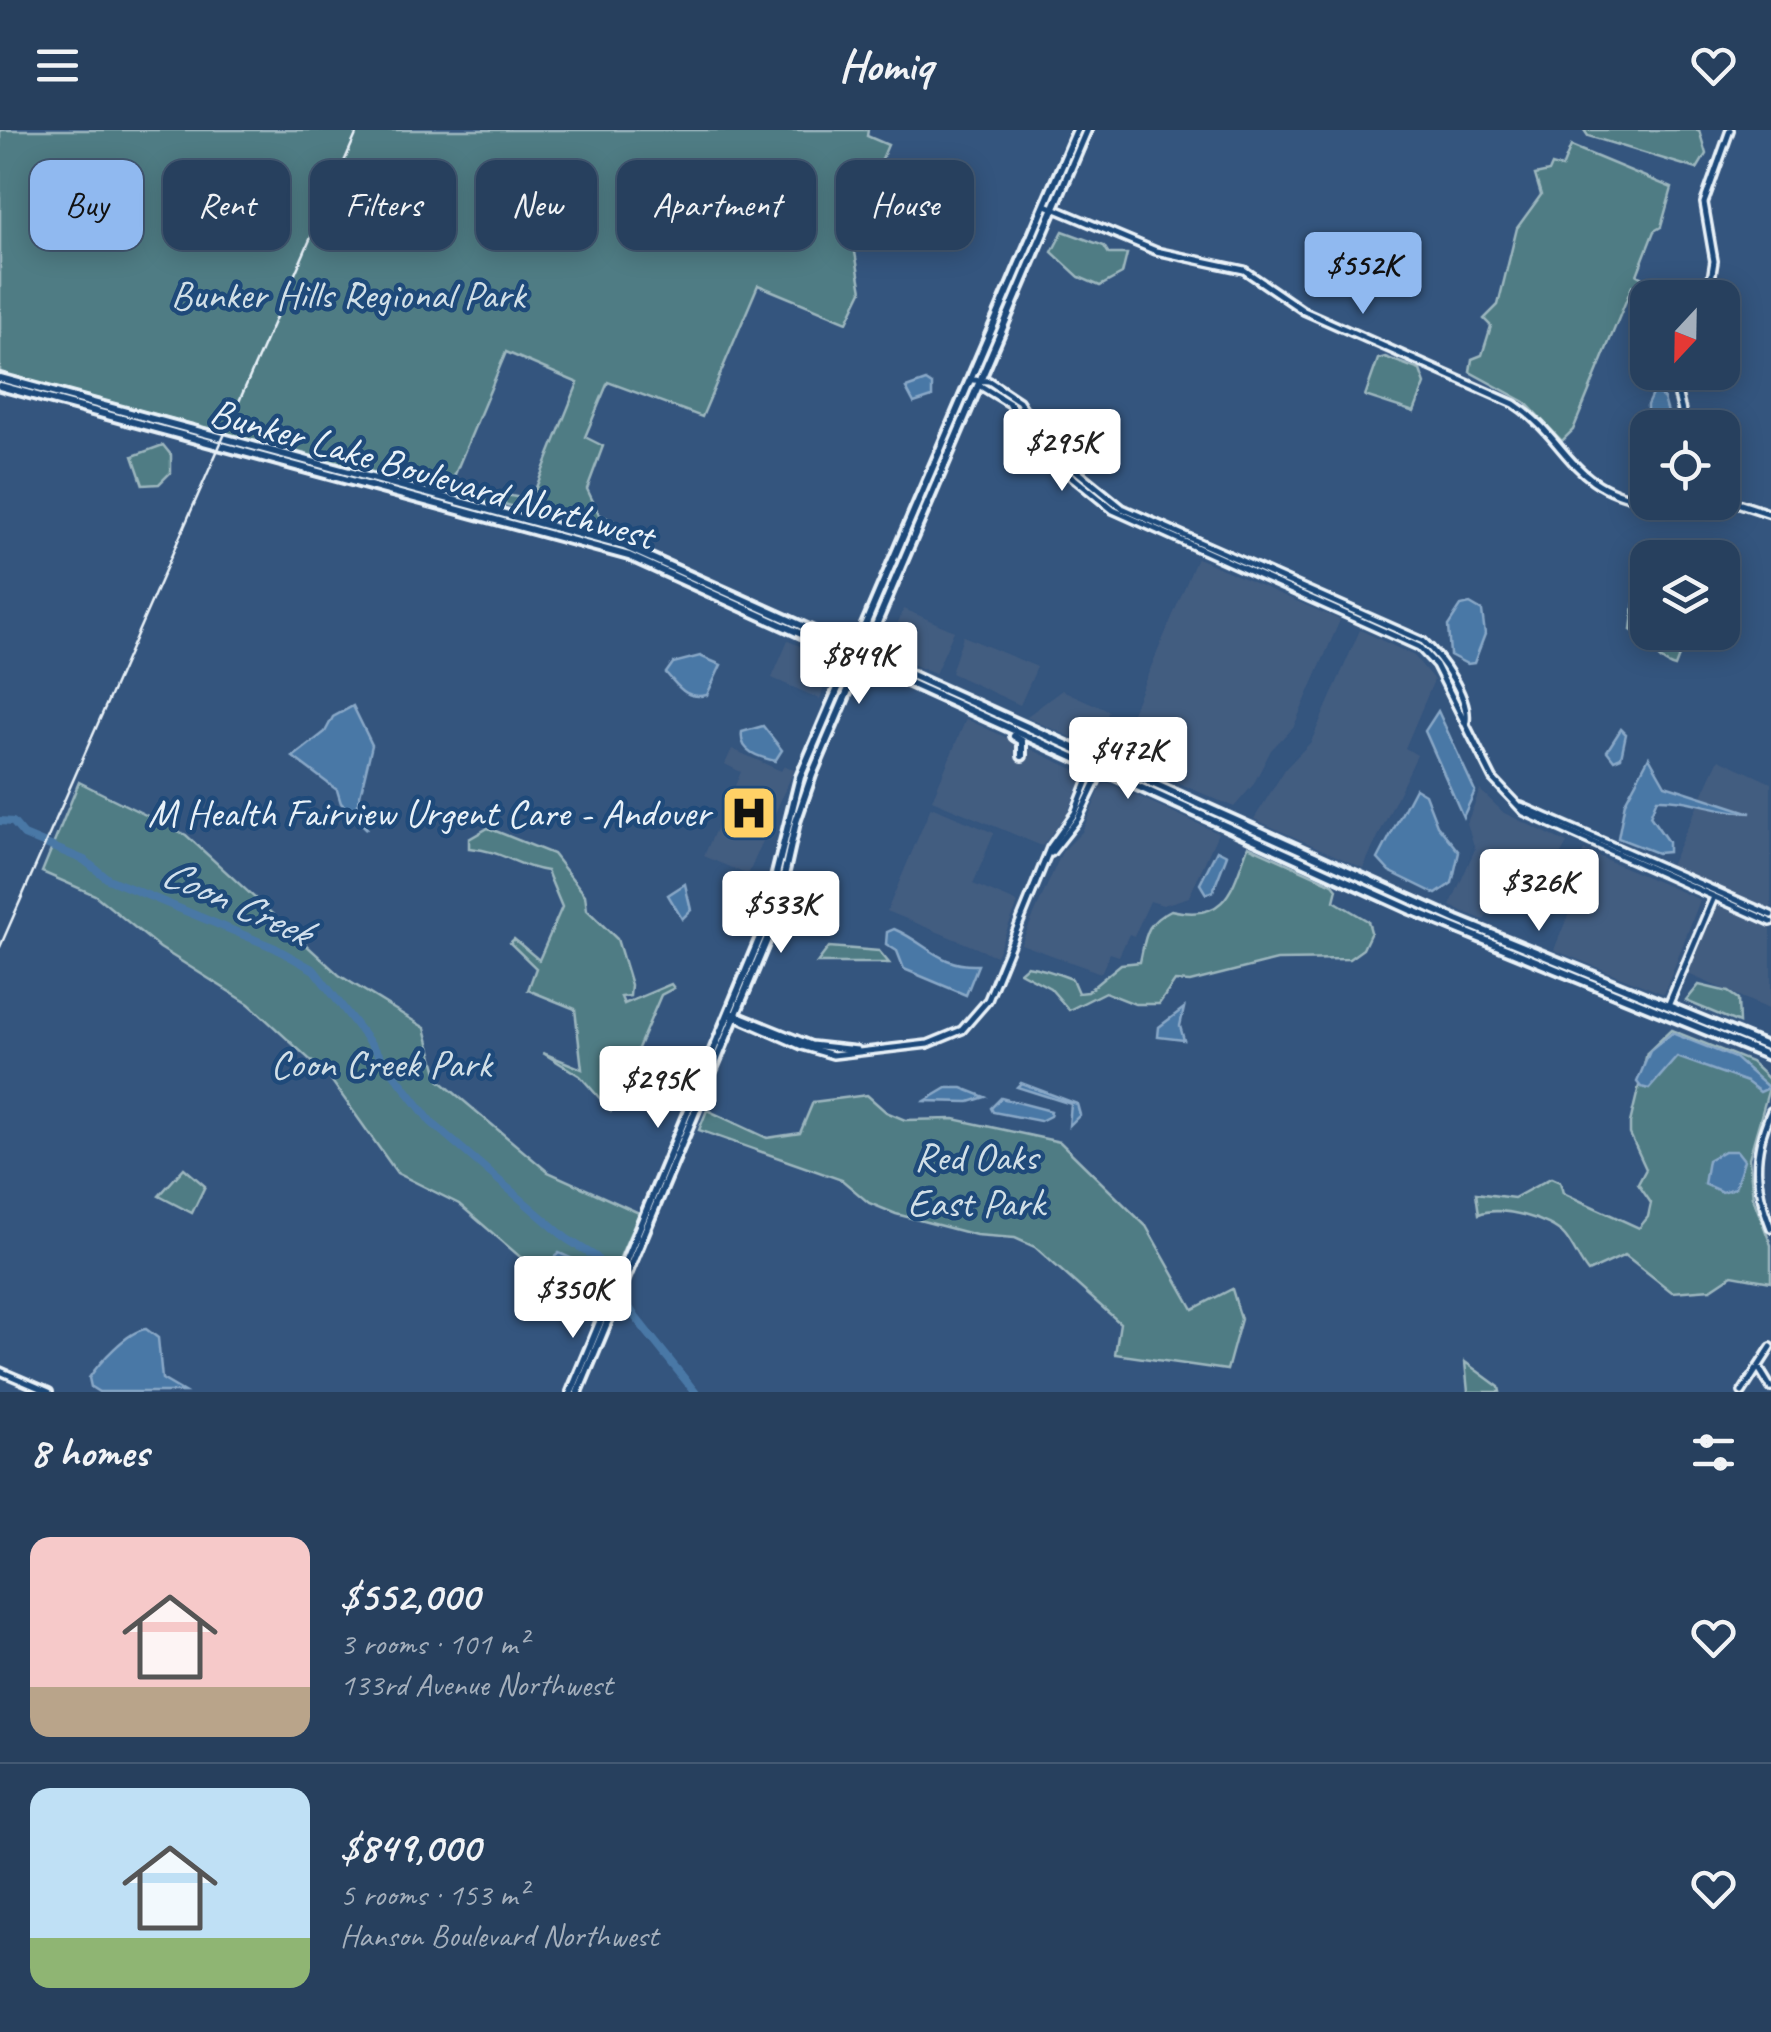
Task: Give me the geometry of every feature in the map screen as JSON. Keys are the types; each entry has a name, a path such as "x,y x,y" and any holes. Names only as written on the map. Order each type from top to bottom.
{"main road":[{"path":"736,1016 766,918 794,792 848,659 979,382 1077,130"},
{"path":"575,1392 773,925 800,806 858,663 1087,130"},
{"name":"Bunker Lake Boulevard Northwest","path":"0,378 435,493 643,554 1405,898 1771,1048"},
{"name":"Bunker Lake Boulevard Northwest","path":"0,386 629,556 848,659 1411,910 1771,1058"},
{"path":"987,720 1020,739 1022,756"}],"street":[{"path":"1711,280 1714,260 1704,202 1730,130"},
{"path":"1046,205 1156,252 1244,270 1304,311 1514,404 1534,419 1581,474 1608,490 1630,496"},
{"path":"979,382 1009,403 1044,454 1112,510 1398,632 1430,657 1493,779 1518,806 1768,916"},
{"path":"366,484 372,480 435,493"},
{"path":"1740,504 1771,514"},
{"path":"736,1016 811,1044 860,1051 936,1042 978,1016 1050,853 1097,769"},
{"path":"1668,1006 1715,892"},
{"path":"1771,1111 1756,1164 1759,1195 1771,1228"},
{"path":"1742,1392 1760,1370 1771,1347"},
{"path":"1760,1370 1771,1388"},
{"path":"0,1371 48,1392"},
{"path":"1751,1381 1771,1388"}],"shaded area":[{"path":"926,381 932,385 932,397 914,403 906,388"},
{"path":"1654,390 1664,399 1667,410 1647,410"},
{"path":"1197,558 1340,620 1294,726 1271,750 1253,785 1234,807 1114,755"},
{"path":"1470,604 1482,611 1485,634 1474,663 1467,664 1450,655 1448,626 1461,606"},
{"path":"904,609 954,631 935,674 885,652"},
{"path":"1360,630 1414,656 1434,680 1405,748 1417,755 1363,868 1254,819 1286,768 1311,742"},
{"path":"963,636 1037,667 1020,705 951,673"},
{"path":"788,641 833,660 820,699 772,678"},
{"path":"700,656 721,665 707,695 694,696 666,673 673,663"},
{"path":"1062,690 1109,711 1093,747 1026,717"},
{"path":"353,706 372,745 358,804 367,829 341,803 337,790 293,757 325,732 333,717"},
{"path":"1438,711 1475,791 1463,817 1425,731"},
{"path":"966,719 1084,774 1067,814 1042,846 932,800"},
{"path":"763,726 782,750 775,761 747,749 742,739 742,732"},
{"path":"1621,729 1626,734 1621,757 1614,760 1607,751"},
{"name":"M Health Fairview Urgent Care - Andover","path":"732,749 781,771 784,766 794,770 748,875 704,856 741,772 725,764"},
{"path":"1649,757 1665,785 1751,813 1657,799 1650,816 1668,842 1668,852 1657,853 1618,838 1625,802"},
{"path":"1719,759 1771,783 1771,910 1670,866"},
{"path":"1109,783 1218,833 1189,897 1163,905 1150,901 1134,936 1129,934 1119,956 1110,953 1101,973 1021,944 1062,852 1082,832 1102,785"},
{"path":"1415,788 1425,794 1437,825 1459,852 1452,883 1436,894 1389,871 1378,859"},
{"path":"1480,790 1504,813 1567,843 1542,888 1491,910 1484,920 1450,906 1475,849 1467,823"},
{"path":"931,807 994,833 973,884 1018,903 996,956 887,911"},
{"path":"1217,850 1227,855 1213,891 1206,894 1200,884"},
{"path":"1584,850 1700,900 1664,994 1554,950 1571,908 1560,902"},
{"path":"685,884 691,910 682,919 668,895"},
{"path":"1722,903 1771,926 1771,1010 1688,974 1713,908"},
{"path":"894,929 943,958 978,965 966,995 904,969 897,951 886,944 887,932"},
{"path":"1184,1008 1180,1026 1184,1040 1158,1037 1159,1027"},
{"path":"1672,1033 1735,1058 1769,1088 1760,1092 1747,1082 1677,1057 1649,1089 1641,1087 1637,1082 1650,1051"},
{"path":"1021,1083 1077,1104 1080,1115 1069,1126 1071,1104 1017,1087"},
{"path":"947,1088 962,1088 985,1097 969,1102 925,1101"},
{"path":"1001,1098 1051,1111 1050,1116 1040,1121 993,1112 991,1108"},
{"path":"1724,1151 1737,1151 1744,1160 1735,1188 1722,1192 1704,1184 1708,1160"},
{"path":"559,1253 573,1259 596,1285 595,1293 587,1297 554,1264 552,1259"},
{"path":"146,1329 158,1338 162,1379 184,1392 99,1392 91,1387 89,1378 106,1356 130,1335"}],"green space":[{"name":"Bunker Hills Regional Park","path":"0,130 868,130 867,136 888,145 881,160 836,160 836,250 855,250 862,291 847,322 758,285 702,417 608,382 585,437 603,446 587,489 599,514 636,532 633,539 504,504 506,495 531,500 578,383 506,352 453,479 492,492 489,503 0,373"},
{"path":"1584,130 1699,130 1706,154 1697,169 1588,136"},
{"path":"1571,146 1672,188 1661,227 1654,231 1637,275 1647,280 1630,280 1630,291 1573,430 1562,441 1525,402 1470,372 1472,359 1482,355 1491,326 1484,319 1498,305 1517,228 1541,195 1535,175 1549,172 1552,165 1562,168"},
{"path":"1063,231 1104,246 1109,254 1127,254 1122,274 1100,286 1079,277 1052,252"},
{"path":"1385,357 1420,370 1425,384 1414,412 1365,396 1378,359"},
{"path":"163,445 171,455 171,472 159,484 143,485 133,456"},
{"path":"1653,650 1682,650 1675,667"},
{"name":"Coon Creek Park","path":"79,782 186,835 339,975 425,1028 439,1080 548,1172 639,1213 593,1320 459,1204 397,1173 329,1077 249,1004 160,948 95,895 42,872"},
{"path":"488,828 553,854 585,895 587,910 617,939 631,985 630,996 621,997 624,1004 671,984 674,988 661,995 611,1111 580,1076 543,1053 582,1069 575,1009 528,990 536,968 510,943 514,939 539,960 562,907 547,871 469,848 469,839"},
{"path":"1248,846 1333,884 1337,889 1334,901 1368,921 1371,932 1363,949 1349,959 1277,960 1190,982 1175,981 1159,1004 1135,1004 1105,992 1069,1010 1050,988 1020,972 1027,966 1050,971 1072,979 1078,993 1087,992 1121,964 1140,962 1148,931 1162,915 1171,910 1204,912 1224,899"},
{"path":"829,947 879,951 889,963 817,963"},
{"path":"1699,985 1728,992 1738,999 1739,1023 1686,1001"},
{"path":"1671,1030 1751,1062 1771,1081 1749,1158 1753,1198 1771,1245 1771,1282 1732,1275 1711,1289 1672,1292 1625,1255 1588,1272 1565,1236 1537,1219 1499,1211 1479,1214 1476,1193 1514,1198 1551,1178 1560,1182 1563,1193 1639,1228 1648,1217 1651,1203 1638,1184 1646,1169 1630,1134 1630,1123 1647,1053"},
{"name":"Red Oaks East Park","path":"867,1095 886,1112 905,1120 954,1119 1060,1142 1146,1226 1193,1309 1232,1289 1241,1319 1227,1370 1115,1354 1120,1323 1035,1247 1015,1238 976,1235 896,1214 869,1203 842,1180 699,1130 707,1110 767,1138 800,1133 813,1102"},
{"path":"184,1168 205,1186 192,1213 159,1196"},
{"path":"1465,1362 1499,1387 1500,1392 1468,1392"}],"waterway":[{"name":"Coon Creek","path":"0,821 13,822 24,835 84,860 108,879 275,948 314,970 431,1122 567,1239 596,1257 636,1318 695,1392"}],"railway":[{"path":"0,947 358,130"}],"place":[{"name":"M Health Fairview Urgent Care - Andover","path":"749,813"}]}
